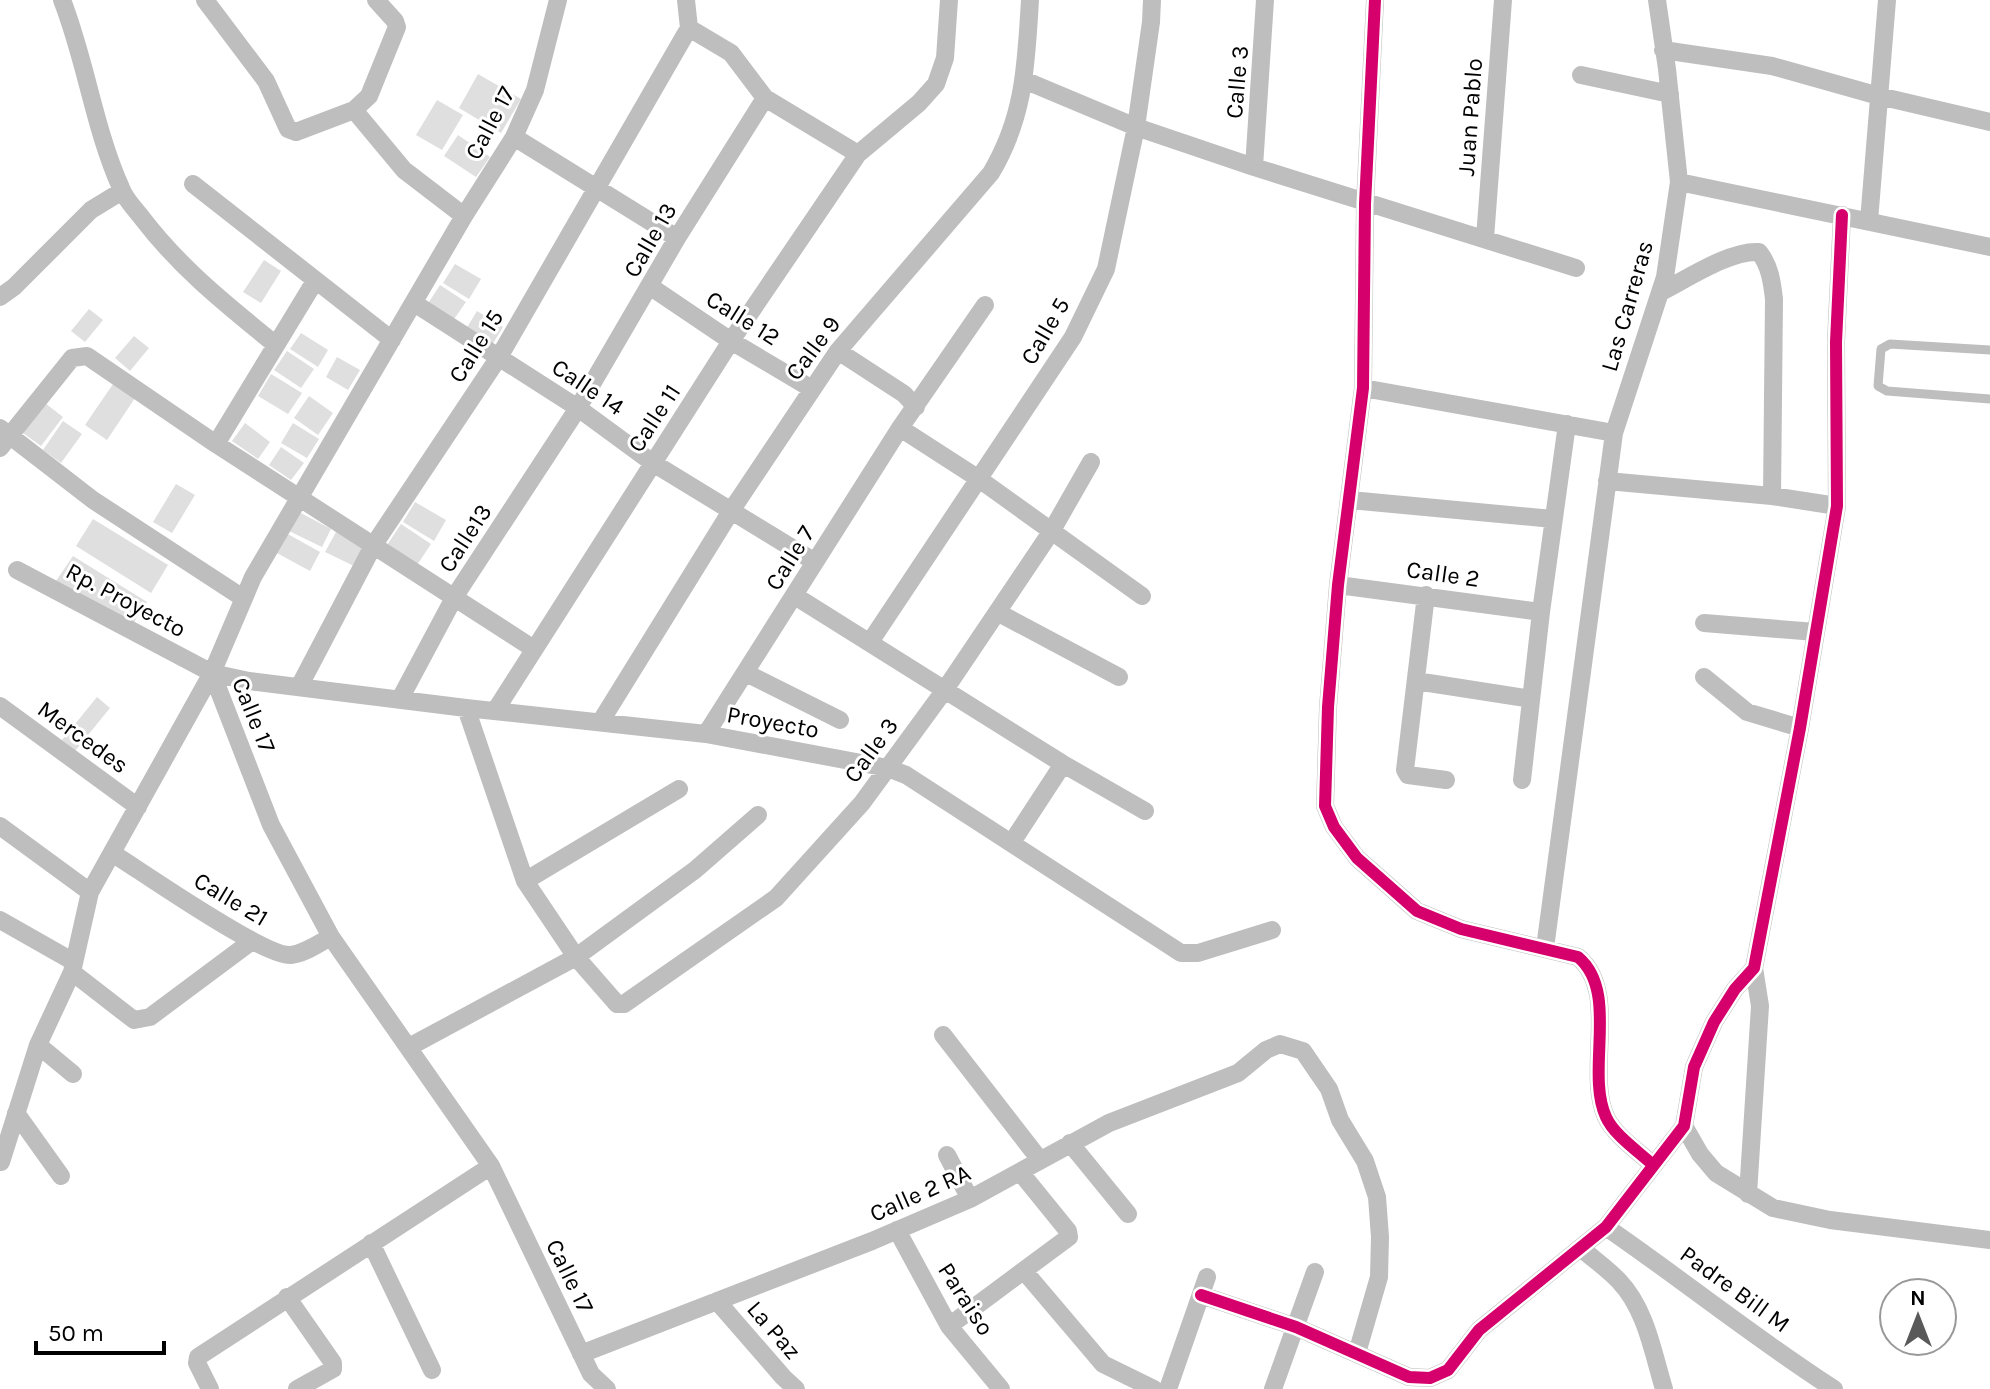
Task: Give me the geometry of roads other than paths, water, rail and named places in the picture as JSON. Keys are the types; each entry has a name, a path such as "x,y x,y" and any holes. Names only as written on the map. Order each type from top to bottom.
{"street":[{"path":"62,0 76,36 97,118 122,191 194,278 276,345"},
{"path":"205,0 266,81 288,129 296,132 354,110 369,96 397,27 376,0"},
{"name":"Calle 17","path":"558,0 535,90 514,137 298,498 243,598 212,673 271,825 331,937 491,1166 581,1354 586,1382 607,1389"},
{"path":"686,0 689,28 731,53 765,98 858,154"},
{"name":"Calle 11","path":"495,711 731,341 858,154 919,103 936,84 945,58 949,0"},
{"name":"Calle 9","path":"601,721 731,511 838,351 991,173 1007,147 1024,80 1030,0"},
{"name":"Calle 5","path":"870,642 1073,337 1106,269 1136,127 1152,0"},
{"name":"Calle 3","path":"1254,167 1265,0"},
{"path":"1375,0 1365,204 1363,388 1338,585 1328,707 1325,806 1334,827 1357,858 1417,911 1461,929 1578,957 1588,965 1597,985 1601,1096 1606,1118 1653,1165"},
{"name":"Juan Pablo","path":"1485,238 1503,0"},
{"name":"Las Carreras","path":"1545,948 1614,433 1661,292 1669,259 1679,182 1657,0"},
{"path":"1869,221 1887,0"},
{"name":"Calle 15","path":"299,687 373,546 499,357 689,28"},
{"path":"1663,50 1772,66 1879,96 1990,122"},
{"path":"1581,75 1670,94"},
{"path":"1024,80 1136,127 1365,204 1576,268"},
{"name":"Calle 13","path":"578,408 677,238 765,98"},
{"path":"354,110 404,170 464,216"},
{"path":"514,137 677,238"},
{"path":"1679,182 1990,247"},
{"path":"193,184 392,340"},
{"path":"0,296 14,287 91,210 122,191"},
{"path":"1748,1194 1760,1006 1754,968 1800,728 1837,506 1837,328 1842,215"},
{"path":"1661,292 1722,261 1751,251 1759,252 1764,257 1774,299 1772,496"},
{"path":"216,444 315,281"},
{"path":"0,287 0,296"},
{"name":"Calle 12","path":"651,287 731,341 812,389"},
{"name":"Calle 14","path":"414,303 578,408 653,463 815,562"},
{"name":"Calle 7","path":"706,734 900,428 985,305"},
{"path":"838,351 904,394 916,407"},
{"path":"243,598 3,437 72,358 87,356 298,498 534,649"},
{"path":"1363,388 1614,433"},
{"name":"Calle13","path":"400,699 455,596 578,408"},
{"path":"1522,780 1567,424"},
{"path":"900,428 979,479 1142,596"},
{"name":"Calle 3","path":"576,957 617,1004 624,1004 776,898 862,803 944,691 1051,532 1091,462"},
{"path":"1607,481 1772,496 1837,506"},
{"path":"1350,500 1553,519"},
{"name":"Rp. Proyecto","path":"17,570 212,673"},
{"name":"Calle 2","path":"1338,585 1541,612"},
{"path":"1426,595 1406,773 1446,780"},
{"path":"795,596 944,691 1145,811"},
{"path":"997,612 1119,677"},
{"path":"1704,623 1816,632"},
{"path":"1,1162 5,1128 16,1113 38,1045 73,967 90,892 212,673"},
{"name":"Proyecto","path":"212,673 466,708 706,734 888,768 906,775 1181,953 1198,953 1272,930"},
{"path":"746,673 840,720"},
{"path":"1704,677 1747,712 1800,728"},
{"path":"1416,681 1531,699"},
{"name":"Mercedes","path":"0,706 138,807"},
{"path":"466,708 525,881 576,957"},
{"path":"1012,842 1063,764"},
{"path":"525,881 679,789"},
{"path":"409,1047 576,957 695,870 758,815"},
{"path":"0,826 90,892"},
{"name":"Calle 21","path":"112,853 252,941 290,955 331,937"},
{"path":"0,920 73,967 134,1020 150,1017 252,941"},
{"path":"1168,1389 1204,1286 1357,1353 1407,1383 1448,1370 1479,1330 1606,1227 1684,1126 1694,1067 1714,1022 1735,989 1754,968"},
{"path":"943,1035 1040,1160"},
{"name":"Calle 2 RA","path":"581,1354 970,1199 1109,1123 1238,1073 1266,1050 1280,1044 1303,1051 1329,1089 1340,1120 1365,1161 1377,1197 1379,1277 1357,1353"},
{"path":"38,1045 73,1074"},
{"path":"16,1113 61,1176"},
{"path":"1684,1126 1700,1154 1716,1173 1773,1208 1830,1220 1990,1240"},
{"path":"1070,1143 1128,1214"},
{"path":"947,1155 970,1199"},
{"path":"210,1389 197,1363 198,1357 491,1166"},
{"path":"949,1326 1069,1234 1020,1172"},
{"name":"Padre Bill M","path":"1606,1227 1681,1278 1829,1388"},
{"name":"Paraiso","path":"897,1230 949,1326 1001,1389"},
{"path":"371,1243 432,1370"},
{"path":"1581,1248 1620,1282 1636,1307 1648,1333 1664,1389"},
{"path":"1024,1271 1103,1364 1154,1389"},
{"path":"1273,1389 1315,1272"},
{"path":"287,1297 334,1367 297,1389"},
{"name":"La Paz","path":"717,1301 796,1389"}],"lane":[{"path":"1990,350 1890,344 1881,349 1877,372 1878,386 1887,391 1990,399"}]}
